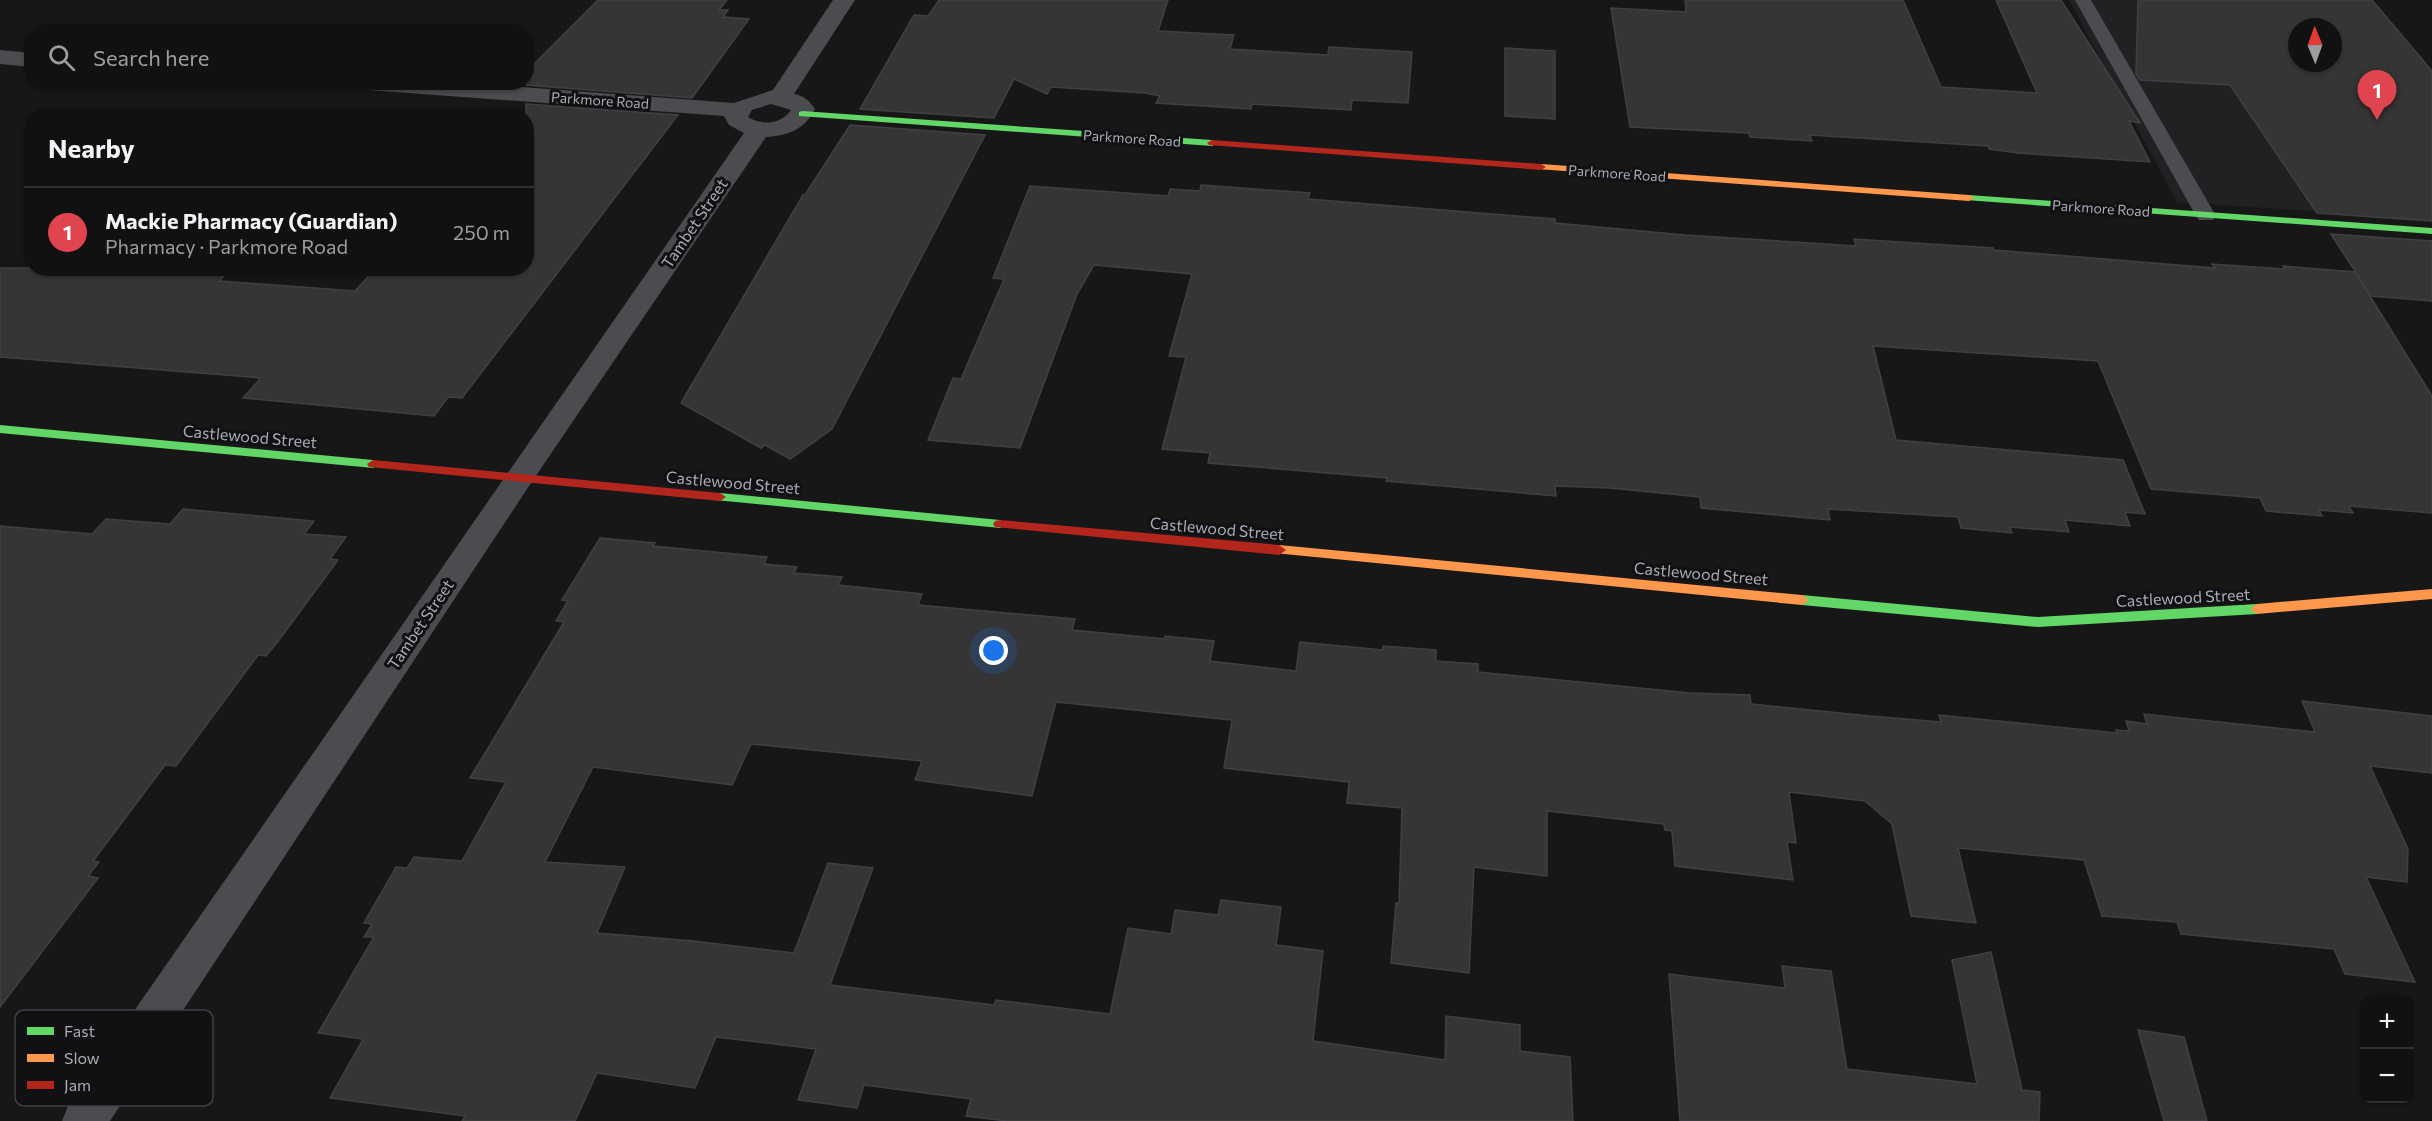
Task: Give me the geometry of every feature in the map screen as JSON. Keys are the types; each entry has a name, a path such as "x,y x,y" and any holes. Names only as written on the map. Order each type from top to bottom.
{"street":[{"path":"780,97 844,0"},
{"path":"0,57 24,59"},
{"name":"Parkmore Road","path":"439,90 749,119"},
{"path":"780,97 801,105 802,114 780,127 749,119 760,99 780,97"},
{"name":"Parkmore Road","path":"802,114 2432,231"},
{"name":"Tambet Street","path":"159,1010 518,479 749,119"},
{"name":"Castlewood Street","path":"0,429 2038,622 2288,607 2432,594"},
{"name":"Tambet Street","path":"84,1121 94,1106"}],"lane":[{"path":"2083,0 2206,216"}],"shaded area":[{"path":"2069,0 2372,0 2432,71 2432,219 2177,202"}],"building":[{"path":"598,0 727,0 719,10 728,10 723,17 749,19 692,98 534,86 534,64"},
{"path":"939,0 1168,0 1158,31 1234,35 1230,49 1328,55 1329,47 1412,52 1408,103 1352,100 1351,110 1252,104 1251,109 1156,103 1160,96 1145,93 1051,87 1047,94 1014,79 994,118 860,109 914,15 928,16"},
{"path":"1685,0 1903,0 1941,87 2037,93 1996,0 2061,0 2140,123 2129,121 2150,162 2018,153 1989,149 1988,146 1810,135 1812,141 1750,137 1749,133 1630,127 1611,8 1686,12"},
{"path":"2138,0 2372,0 2432,71 2432,221 2317,213 2230,85 2140,80 2136,74"},
{"path":"1505,48 1555,51 1555,119 1505,116"},
{"path":"526,104 678,115 462,398 448,397 434,416 243,398 261,378 0,357 0,268 24,268 24,276 224,276 219,281 355,291 369,276 534,276 534,108 526,108"},
{"path":"850,125 985,135 832,429 790,459 765,445 761,448 681,403 803,195"},
{"path":"1201,185 1310,193 1308,199 1555,219 1555,223 1685,235 1856,246 1854,239 1993,248 1994,250 2215,268 2212,264 2285,269 2283,266 2355,272 2432,396 2432,513 2349,506 2353,513 2319,510 2322,516 2266,511 2260,498 2151,489 2098,361 1873,346 1896,440 2123,460 2145,514 2125,512 2130,526 2065,520 2069,532 2010,527 2012,533 1961,528 1958,517 1828,509 1830,520 1701,508 1700,497 1610,488 1555,486 1556,496 1386,481 1387,478 1208,463 1210,453 1162,449 1186,357 1169,356 1192,274 1094,265 1077,294 1020,448 928,440 953,378 961,379 1004,279 993,278 1030,186 1168,196 1170,189 1200,191"},
{"path":"2331,234 2432,241 2432,301 2371,296"},
{"path":"183,509 314,521 304,534 346,537 330,559 338,560 279,640 266,656 258,655 176,766 165,765 93,861 99,862 88,876 98,878 0,1007 0,526 92,534 106,519 170,524"},
{"path":"600,538 655,543 653,546 767,557 764,564 797,567 794,573 842,577 838,585 922,594 918,605 1075,619 1072,630 1214,641 1210,661 1296,671 1300,642 1383,650 1383,646 1436,650 1436,661 1478,664 1478,672 1690,693 1750,695 1751,704 1870,716 1941,722 1939,715 2117,733 2116,730 2129,731 2126,721 2147,724 2144,714 2315,732 2302,701 2432,716 2432,773 2370,766 2408,849 2407,882 2366,877 2415,982 2345,974 2334,949 2181,934 2177,922 2102,916 2084,860 1958,848 1976,923 1911,916 1892,824 1865,801 1789,792 1796,843 1787,842 1793,880 1675,866 1672,831 1665,830 1664,824 1547,811 1547,876 1474,867 1469,973 1391,963 1396,903 1399,903 1402,808 1347,803 1349,782 1224,768 1232,720 1056,702 1032,796 915,780 922,761 751,744 732,785 593,767 545,862 625,867 597,933 794,953 828,863 873,868 830,985 994,1005 996,1000 1110,1014 1128,928 1171,934 1175,910 1218,915 1221,900 1281,907 1276,945 1323,951 1313,1041 1445,1060 1446,1016 1520,1025 1520,1051 1570,1057 1573,1121 1007,1121 966,1116 971,1099 864,1085 857,1108 798,1100 816,1049 716,1037 695,1088 597,1073 575,1121 462,1121 465,1116 330,1098 363,1039 318,1033 374,937 364,937 372,924 364,923 396,867 407,868 414,857 462,861 506,782 470,778 564,622 556,621 568,601 562,600"},
{"path":"1991,952 2022,1090 2040,1092 2039,1121 1680,1121 1669,974 1785,988 1782,966 1831,971 1847,1069 1977,1084 1952,960"},
{"path":"2138,1030 2184,1037 2207,1121 2164,1121"}],"traffic: fast":[{"path":"802,114 1212,143"},
{"path":"1969,198 2432,231"},
{"path":"0,429 373,464"},
{"path":"720,497 1000,524"},
{"path":"1802,600 2038,622 2257,609"}],"traffic: slow":[{"path":"1541,167 1969,198"},
{"path":"1279,550 1802,600"},
{"path":"2257,609 2432,594"}],"traffic: jam":[{"path":"1212,143 1541,167"},
{"path":"373,464 720,497"},
{"path":"1000,524 1279,550"}],"place":[{"name":"Mackie Pharmacy (Guardian)","path":"2377,120"}]}
